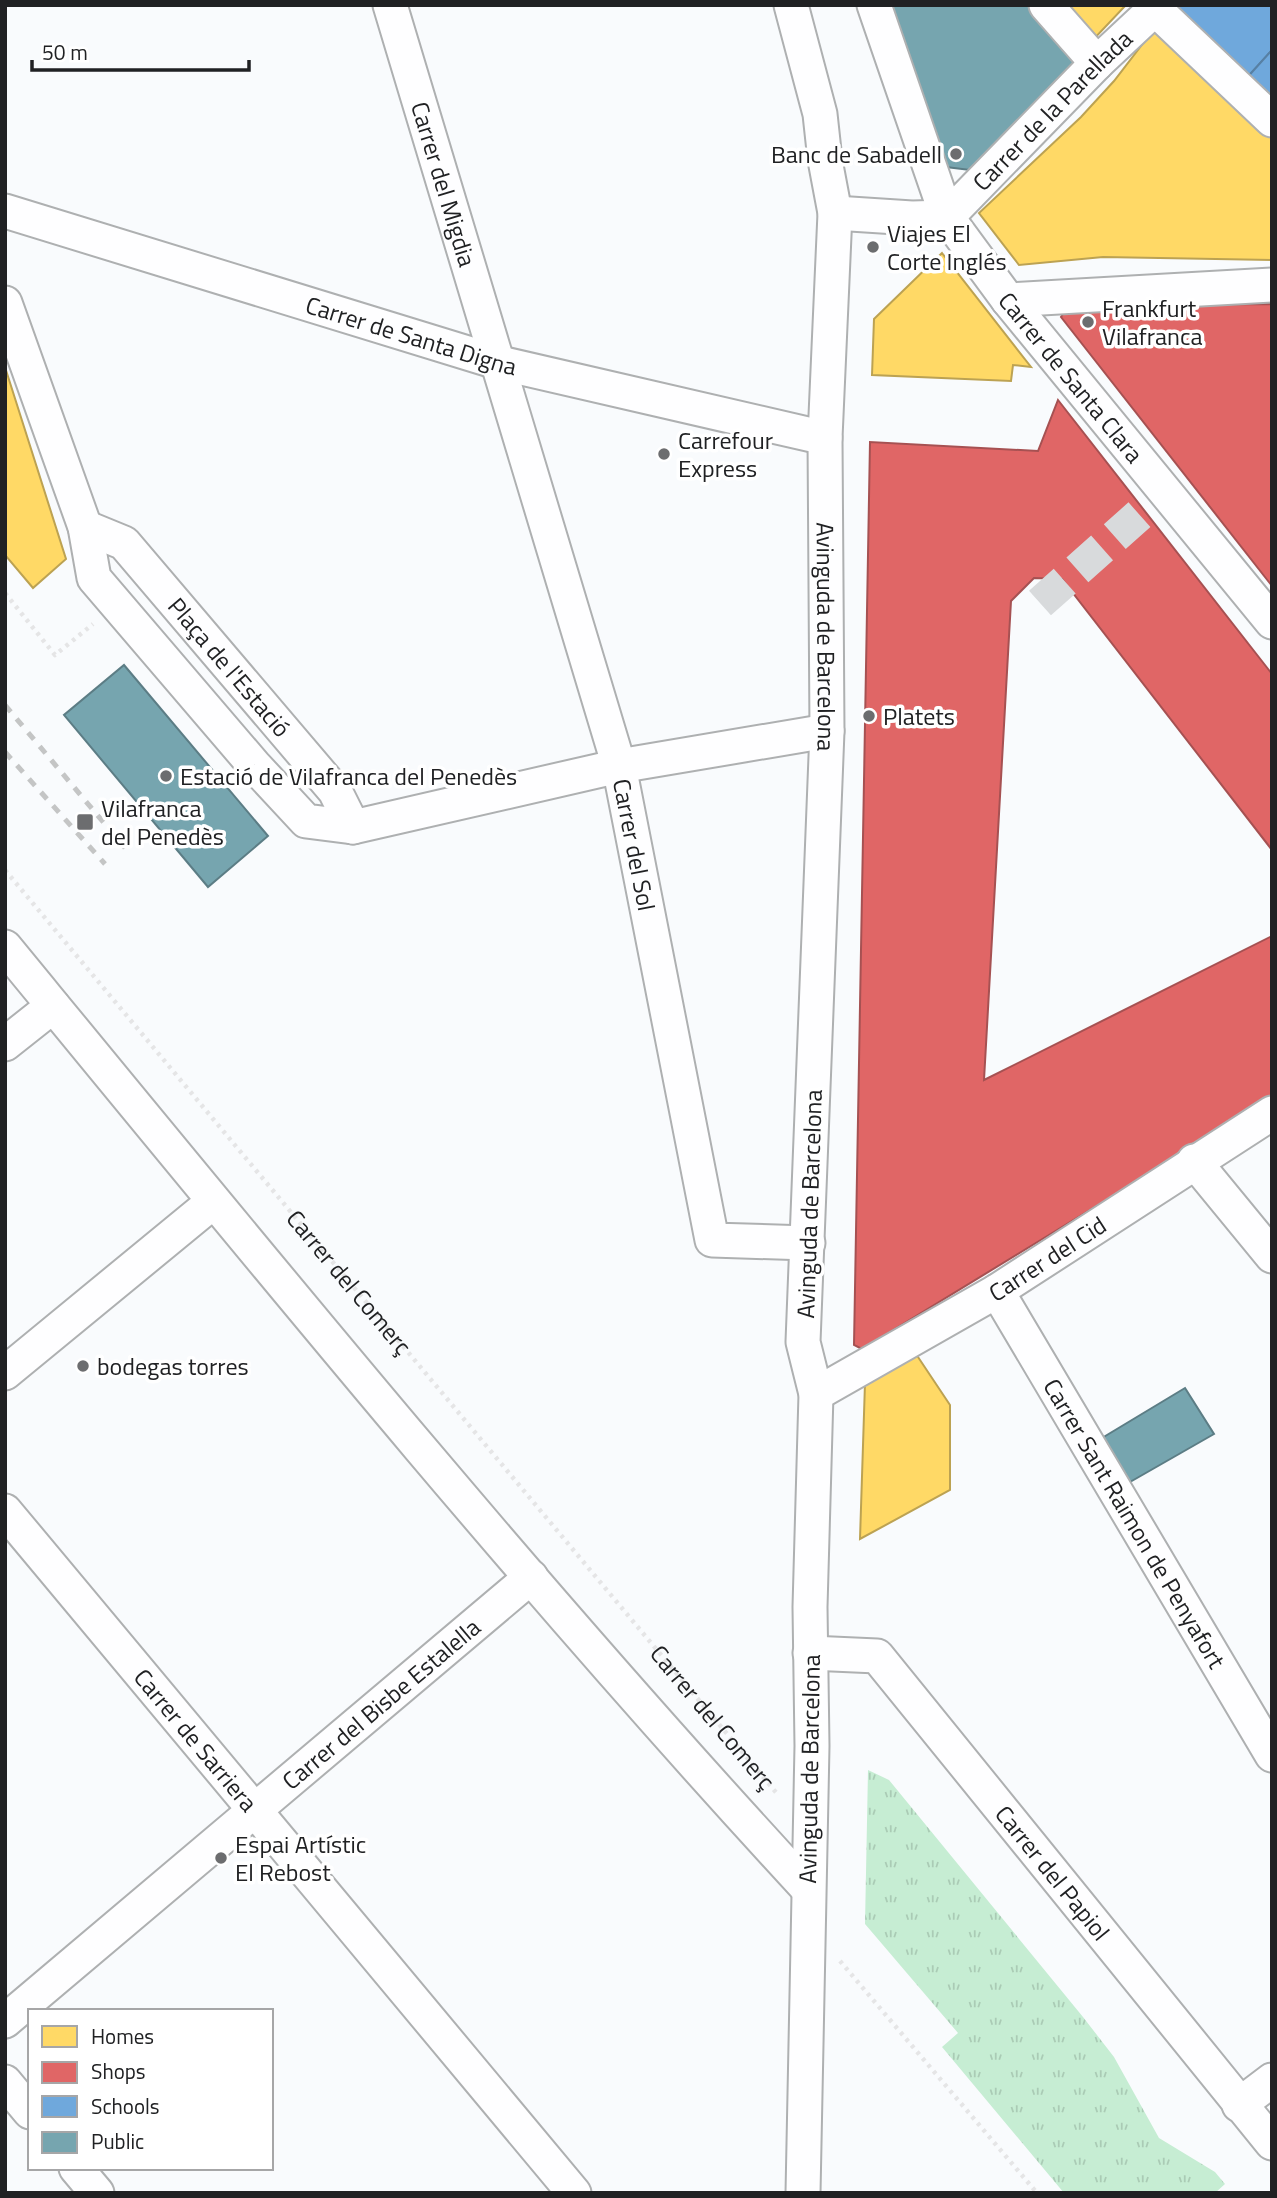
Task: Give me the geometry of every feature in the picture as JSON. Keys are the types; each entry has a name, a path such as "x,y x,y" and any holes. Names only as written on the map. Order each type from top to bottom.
{"street":[{"name":"Carrer del Migdia","path":"390,5 500,363"},
{"name":"Avinguda de Barcelona","path":"791,5 820,114 835,213 825,438 827,731 803,1342 816,1395 803,2193"},
{"name":"Carrer de Santa Clara","path":"874,5 947,216 1008,300 1272,622"},
{"path":"1046,5 1097,64"},
{"path":"1157,7 1272,120"},
{"name":"Carrer de la Parellada","path":"947,216 1157,7"},
{"name":"Carrer de Santa Digna","path":"5,211 500,363 825,438"},
{"path":"835,213 912,218 947,216"},
{"path":"1008,300 1272,285"},
{"path":"5,303 85,527"},
{"name":"Carrer del Sol","path":"500,363 619,766 712,1240 808,1243"},
{"name":"Plaça de l'Estació","path":"85,527 124,543 335,791 352,827"},
{"name":"Plaça de l'Estació","path":"85,527 94,578 254,765 306,821 352,827"},
{"path":"352,827 619,766 827,731"},
{"name":"Carrer del Comerç","path":"5,947 213,1202 531,1577 712,1785 808,1889"},
{"path":"5,1044 53,1006"},
{"name":"Carrer del Cid","path":"816,1395 997,1291 1272,1113"},
{"path":"1194,1161 1272,1256"},
{"path":"5,1373 213,1202"},
{"name":"Carrer Sant Raimon de Penyafort","path":"997,1291 1272,1755"},
{"name":"Carrer de Sarriera","path":"5,1511 574,2193"},
{"name":"Carrer del Bisbe Estalella","path":"5,2021 531,1577"},
{"name":"Carrer del Papiol","path":"810,1653 877,1656 1272,2143"},
{"path":"1239,2105 1272,2080"},
{"path":"5,2082 28,2110"},
{"path":"78,2170 97,2193"}],"path":[{"path":"5,593 55,656 98,620"},
{"name":"Carrer del Comerç","path":"5,870 785,1804"},
{"path":"807,1923 1038,2193"}],"green space":[{"path":"868,1770 889,1780 1083,2017 1114,2057 1159,2138 1215,2172 1225,2184 1215,2193 1064,2193 942,2047 958,2033 865,1924"}],"building: Homes":[{"path":"1065,5 1126,5 1091,42"},
{"path":"1161,20 1272,131 1272,260 1103,257 1019,265 979,213 1081,117 1114,81"},
{"path":"942,253 1031,367 1013,365 1011,381 872,375 874,319"},
{"path":"5,367 66,559 33,588 5,555"},
{"path":"916,1354 950,1405 950,1490 860,1539 865,1383"}],"building: Shops":[{"path":"1272,304 1272,586 1061,317 1068,306"},
{"path":"1058,400 1272,674 1272,850 1062,579 1034,578 1011,601 984,1080 1272,936 1272,1099 862,1349 854,1345 870,442 1038,451"}],"building: Schools":[{"path":"1175,5 1272,5 1272,50 1244,81 1172,9"},
{"path":"1272,50 1272,109 1244,81"}],"building: Public":[{"path":"884,5 1038,5 1083,56 970,170 938,166"},
{"name":"Estació de Vilafranca del Penedès","path":"124,665 268,836 208,887 64,715"},
{"path":"1185,1388 1214,1434 1130,1482 1102,1438"}],"tunnel":[{"path":"1040,603 1165,492"}],"railway":[{"path":"5,705 125,848"},
{"path":"5,752 105,864"}],"place":[{"name":"Banc de Sabadell","path":"956,154"},
{"name":"Viajes El Corte Inglés","path":"873,247"},
{"name":"Frankfurt Vilafranca","path":"1088,322"},
{"name":"Carrefour Express","path":"664,454"},
{"name":"Platets","path":"869,716"},
{"name":"Estació de Vilafranca del Penedès","path":"166,776"},
{"name":"Vilafranca del Penedès","path":"85,822"},
{"name":"bodegas torres","path":"83,1366"},
{"name":"Espai Artístic El Rebost","path":"221,1858"}]}
